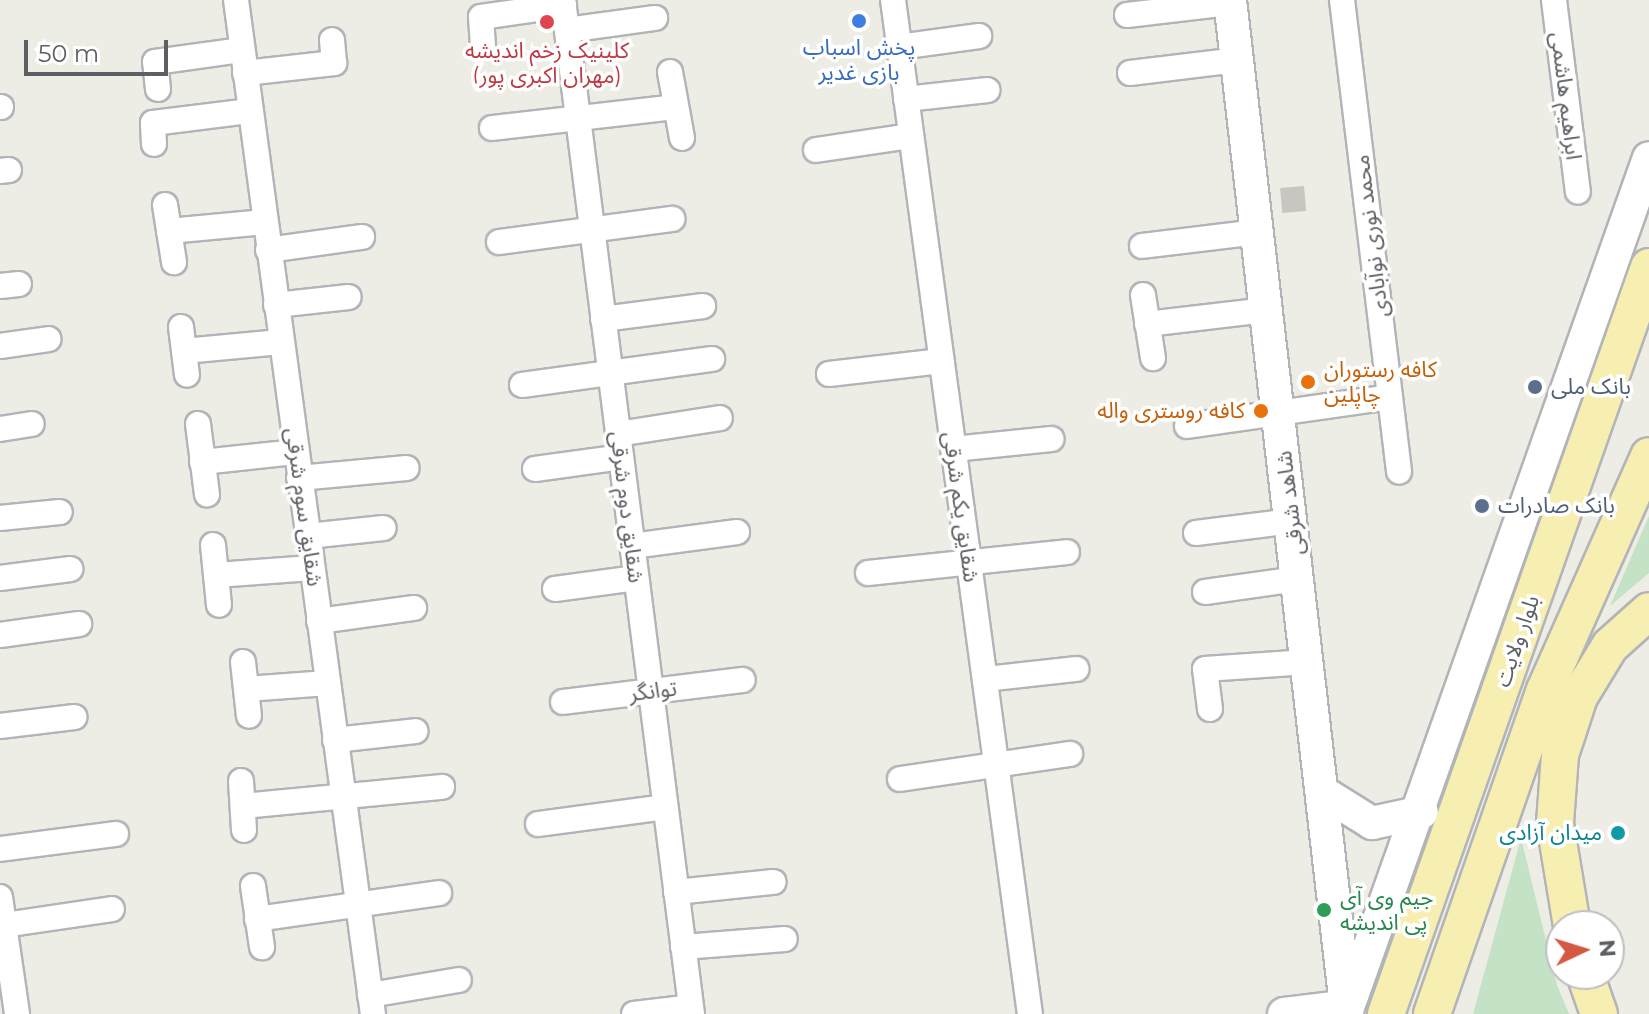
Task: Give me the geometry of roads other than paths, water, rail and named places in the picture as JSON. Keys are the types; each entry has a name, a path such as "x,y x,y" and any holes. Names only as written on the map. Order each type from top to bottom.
{"main road":[{"name":"شاهد شرقی","path":"1231,1 1324,793 1346,1011"},
{"name":"بلوار ولایت","path":"1346,1011 1422,812 1649,158"},
{"name":"بلوار ولایت","path":"1386,1014 1649,267"},
{"name":"بلوار ولایت","path":"1433,1014 1545,690 1649,456"},
{"path":"1569,910 1555,823 1560,755 1579,697 1602,659 1649,611"},
{"path":"1324,793 1372,823 1422,812"},
{"path":"1591,990 1599,1014"},
{"path":"1284,1014 1346,1011"}],"street":[{"name":"شقایق سوم شرقی","path":"236,0 372,1004"},
{"name":"شقایق یکم شرقی","path":"893,0 1030,1014"},
{"name":"محمد نوری نوآبادی","path":"1342,0 1399,472"},
{"name":"ابراهیم هاشمی","path":"1554,0 1578,192"},
{"path":"1127,15 1231,1"},
{"path":"483,46 481,17 563,2"},
{"name":"شقایق دوم شرقی","path":"563,2 691,1010"},
{"path":"567,30 655,18"},
{"path":"899,47 979,36"},
{"path":"158,89 155,62 334,63 332,40"},
{"path":"1130,73 1238,60"},
{"path":"670,72 682,138"},
{"path":"906,99 988,90"},
{"path":"492,128 676,107"},
{"path":"154,144 153,123 250,111"},
{"path":"816,150 911,136"},
{"path":"165,205 174,262"},
{"path":"499,242 672,219"},
{"path":"169,231 265,222"},
{"path":"1142,246 1258,232"},
{"path":"268,250 362,237"},
{"path":"1143,295 1153,358"},
{"path":"276,305 349,297"},
{"path":"603,319 703,306"},
{"path":"1147,324 1267,310"},
{"path":"0,346 49,339"},
{"path":"184,351 281,342"},
{"path":"522,385 712,359"},
{"path":"829,374 941,361"},
{"path":"1187,426 1390,397"},
{"path":"535,469 720,418"},
{"path":"0,429 32,424"},
{"path":"198,424 207,494"},
{"path":"953,449 1051,439"},
{"path":"202,462 296,452"},
{"path":"299,478 407,468"},
{"path":"0,518 60,512"},
{"path":"1196,533 1292,521"},
{"path":"308,536 384,528"},
{"path":"632,546 737,532"},
{"path":"213,545 219,605"},
{"path":"868,573 1067,552"},
{"path":"216,575 312,568"},
{"path":"0,578 70,569"},
{"path":"555,589 636,578"},
{"path":"1205,592 1298,579"},
{"path":"319,621 414,608"},
{"path":"0,635 79,624"},
{"path":"243,662 249,716"},
{"path":"1210,709 1205,669 1308,662"},
{"path":"985,679 1076,669"},
{"name":"توانگر","path":"563,702 743,680"},
{"path":"246,689 328,683"},
{"path":"0,726 74,717"},
{"path":"335,740 416,731"},
{"path":"900,779 1070,754"},
{"path":"241,781 243,818 343,796 442,787"},
{"path":"538,824 665,807"},
{"path":"0,849 116,834"},
{"path":"676,892 773,882"},
{"path":"253,886 262,947"},
{"path":"257,919 439,893"},
{"path":"0,897 17,1014"},
{"path":"4,940 112,909"},
{"path":"683,947 785,939"},
{"path":"372,1004 459,980"},
{"path":"634,1014 691,1010"}],"place":[{"name":"پخش اسباب بازی غدیر","path":"859,21"},
{"name":"کلینیک زخم اندیشه (مهران اکبری پور)","path":"547,22"},
{"name":"کافه رستوران چاپلین","path":"1308,382"},
{"name":"بانک ملی","path":"1535,387"},
{"name":"کافه روستری واله","path":"1261,411"},
{"name":"بانک صادرات","path":"1482,506"},
{"name":"میدان آزادی","path":"1618,833"},
{"name":"جیم وی آی پی اندیشه","path":"1324,910"}]}
